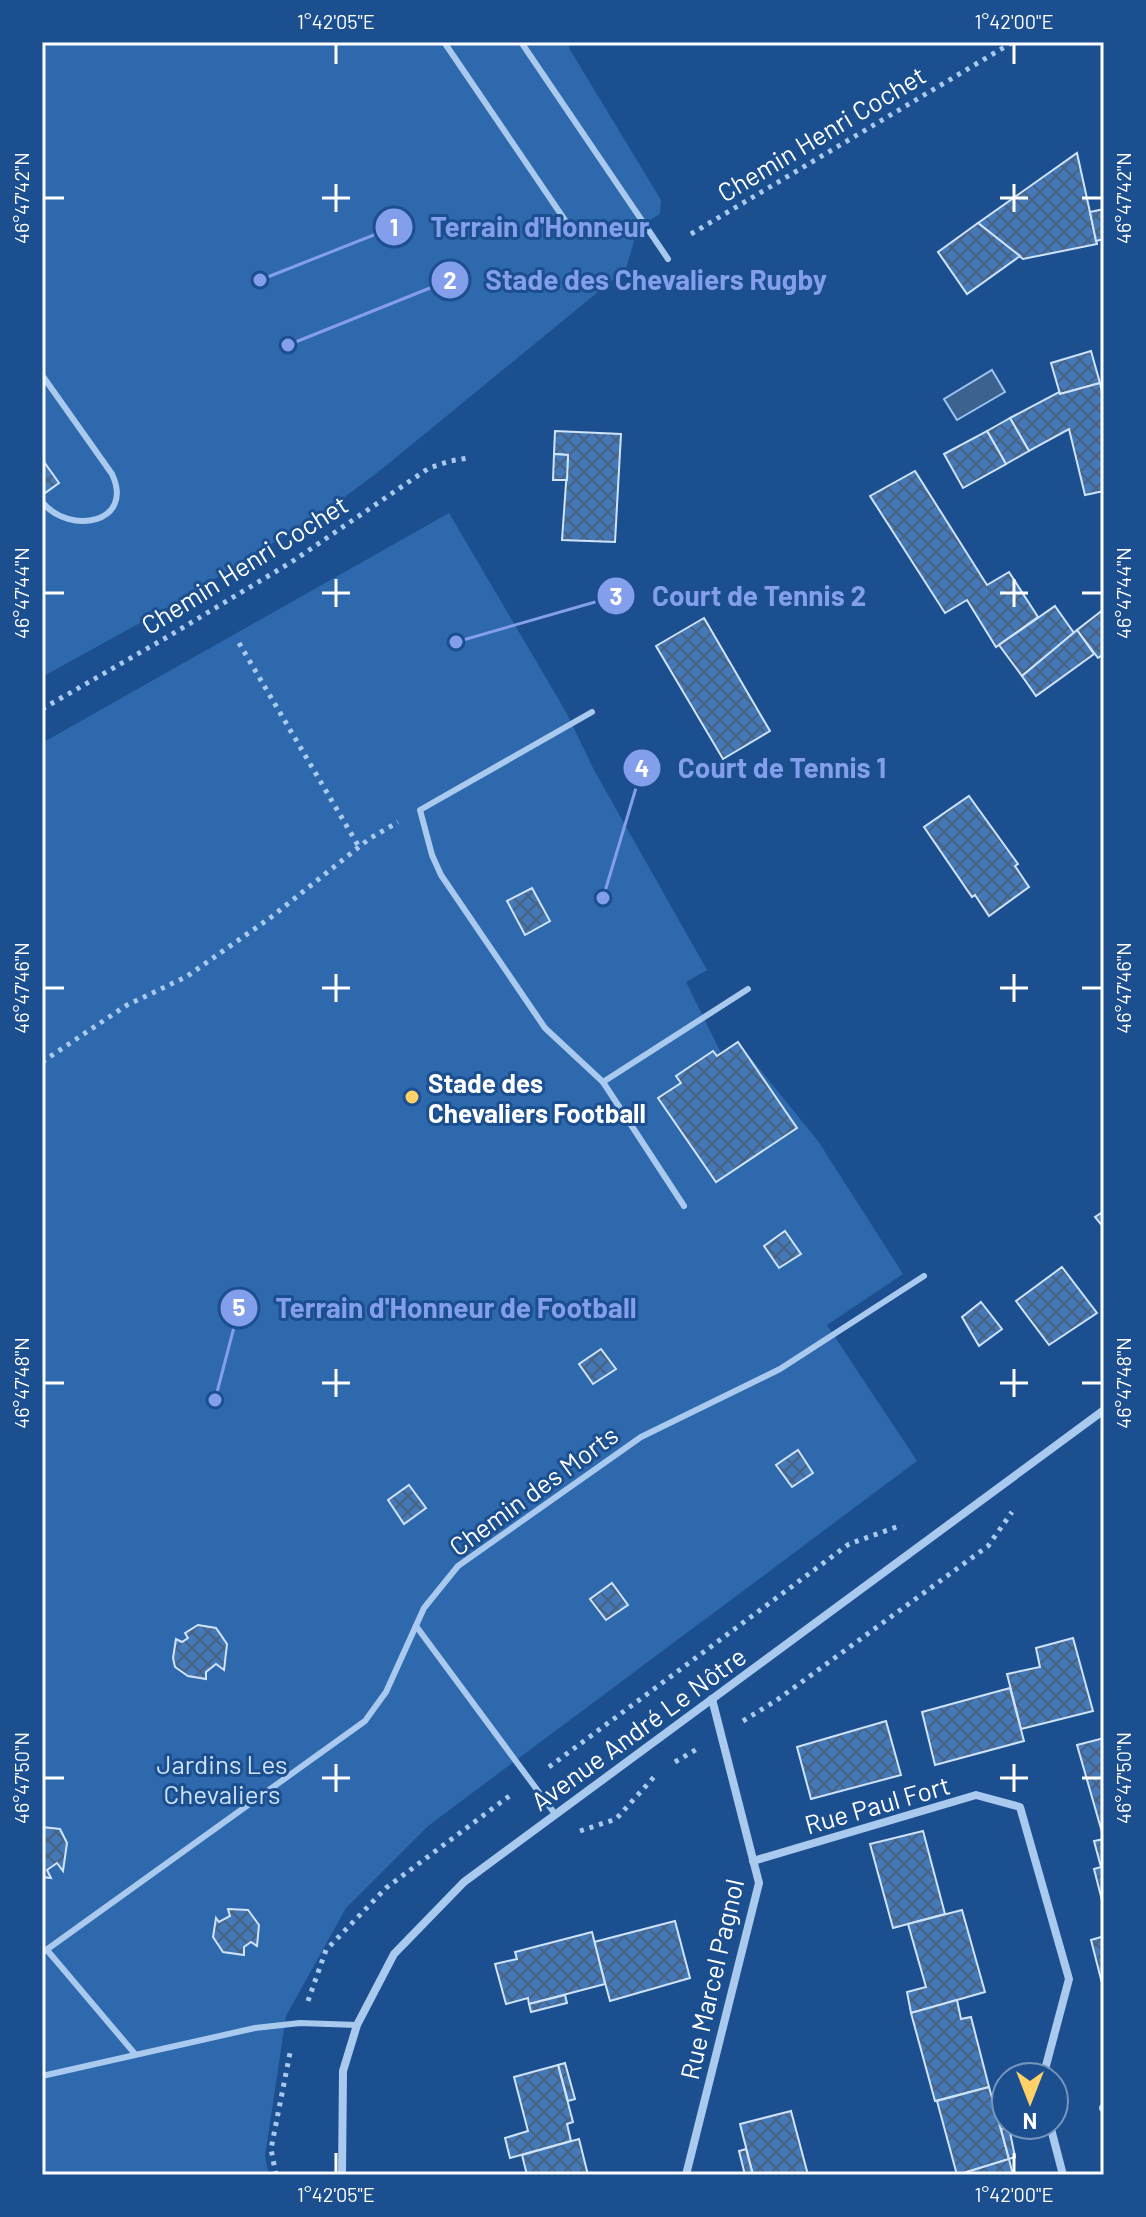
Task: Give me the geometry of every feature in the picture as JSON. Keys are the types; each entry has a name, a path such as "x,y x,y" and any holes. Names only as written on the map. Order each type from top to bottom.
{"street":[{"name":"Avenue André Le Nôtre","path":"342,2175 343,2071 357,2025 394,1954 464,1882 1104,1410"},
{"name":"Rue Marcel Pagnol","path":"686,2175 759,1883 712,1699"},
{"name":"Rue Paul Fort","path":"753,1861 976,1795 1020,1807 1069,1979 1047,2061"},
{"path":"1054,2141 1063,2175"}],"lane":[{"path":"444,42 573,232"},
{"path":"521,42 668,259"},
{"path":"42,375 112,474 117,493 111,510 88,522 59,517 42,502"},
{"path":"592,712 420,810 432,855 441,875 545,1028 603,1082 684,1206"},
{"path":"603,1082 748,989"},
{"name":"Chemin des Morts","path":"44,1952 365,1721 386,1692 424,1608 458,1566 641,1437 780,1369 924,1276"},
{"path":"416,1626 555,1814"},
{"path":"44,1952 135,2054"},
{"path":"42,2076 255,2028 300,2023 357,2025"}],"path":[{"name":"Chemin Henri Cochet","path":"691,234 1013,42"},
{"name":"Chemin Henri Cochet","path":"42,709 280,568 429,468 468,458"},
{"path":"239,643 359,847"},
{"path":"42,1062 127,1005 186,977 270,918 359,847 420,810"},
{"path":"671,1765 777,1700 988,1546 1017,1506"},
{"path":"573,1834 616,1819 658,1773"}],"green space":[{"path":"42,42 571,42 569,48 661,200 660,214 638,227 626,269 330,508 167,608 42,677"},
{"name":"Jardins Les Chevaliers","path":"449,513 566,712 594,770 707,970 686,982 721,1053 738,1042 818,1141 903,1274 827,1325 917,1461 428,1826 346,1908 286,2016 265,2156 269,2175 42,2175 42,743"}],"shaded area":[{"path":"992,370 1005,392 957,420 944,399"}],"building":[{"path":"1077,153 1097,244 1023,259 978,223"},
{"path":"1104,209 1104,239 1096,241 1090,212"},
{"path":"978,223 1020,256 967,294 938,252"},
{"path":"1091,351 1100,383 1060,394 1051,363"},
{"path":"1100,383 1104,400 1104,491 1085,495 1069,429 1029,451 1010,418 1059,392"},
{"path":"1010,418 1029,451 1006,464 987,431"},
{"path":"555,431 621,434 615,542 562,540 568,455 554,454"},
{"path":"987,431 1006,464 963,488 944,454"},
{"path":"554,454 568,455 567,480 553,480"},
{"path":"42,459 59,483 45,493 42,489"},
{"path":"915,471 987,585 1009,572 1038,617 996,647 967,600 945,613 870,496"},
{"path":"1055,606 1074,633 1022,676 999,645"},
{"path":"1104,609 1104,654 1098,658 1077,630"},
{"path":"704,618 770,731 723,759 656,646"},
{"path":"1077,630 1094,654 1036,696 1022,676"},
{"path":"969,796 1018,864 1015,866 1029,887 989,916 975,895 972,897 924,827"},
{"path":"532,888 550,921 525,935 507,901"},
{"path":"738,1042 797,1128 716,1182 658,1098 681,1083 676,1076 713,1051 717,1056"},
{"path":"1104,1211 1104,1228 1095,1217"},
{"path":"785,1231 801,1254 779,1268 764,1246"},
{"path":"1062,1267 1097,1313 1049,1345 1016,1301"},
{"path":"981,1302 1002,1329 979,1346 962,1317"},
{"path":"601,1349 616,1369 593,1384 579,1364"},
{"path":"798,1450 813,1473 792,1487 776,1465"},
{"path":"409,1485 426,1508 404,1524 388,1500"},
{"path":"612,1583 628,1605 606,1620 590,1599"},
{"path":"198,1625 216,1628 227,1644 224,1670 216,1664 206,1672 206,1679 188,1676 175,1667 173,1658 176,1639 182,1642 188,1638 185,1633"},
{"path":"1073,1638 1093,1711 1021,1729 1007,1674 1040,1667 1036,1648"},
{"path":"1010,1688 1024,1741 935,1765 922,1712"},
{"path":"886,1721 901,1775 811,1799 797,1747"},
{"path":"1104,1738 1104,1839 1077,1745"},
{"path":"42,1827 60,1829 67,1843 63,1871 57,1863 47,1870 51,1878 42,1877"},
{"path":"923,1831 945,1914 893,1928 870,1844"},
{"path":"1104,1839 1104,1908 1094,1869 1101,1867 1094,1841"},
{"path":"228,1909 248,1910 259,1925 257,1946 251,1942 244,1947 244,1955 223,1952 213,1937 216,1918 219,1922 230,1916"},
{"path":"962,1910 985,1992 911,2013 907,1992 926,1987 908,1924"},
{"path":"675,1921 690,1978 610,2001 594,1942"},
{"path":"592,1932 605,1984 529,2004 528,1998 506,2004 495,1964 517,1959 515,1952"},
{"path":"1104,1936 1104,1991 1091,1940"},
{"path":"565,1995 567,2003 531,2012 529,2004"},
{"path":"957,2000 961,2019 971,2017 989,2087 935,2101 911,2013"},
{"path":"565,2063 575,2099 568,2101 558,2065"},
{"path":"558,2065 573,2122 567,2124 571,2141 510,2158 505,2138 528,2131 514,2077"},
{"path":"989,2087 990,2141 1004,2141 1009,2159 957,2175 937,2101"},
{"path":"791,2111 808,2175 753,2175 740,2124"},
{"path":"579,2139 588,2175 527,2175 522,2155"},
{"path":"1004,2141 1012,2141 1015,2157 1009,2159"},
{"path":"746,2149 753,2175 745,2175 739,2151"},
{"path":"1009,2159 1013,2175 957,2175"}],"place":[{"name":"Terrain d'Honneur","path":"260,280"},
{"name":"Stade des Chevaliers Rugby","path":"288,345"},
{"name":"Court de Tennis 2","path":"456,642"},
{"name":"Court de Tennis 1","path":"603,898"},
{"name":"Stade des Chevaliers Football","path":"412,1097"},
{"name":"Terrain d'Honneur de Football","path":"215,1400"}]}
